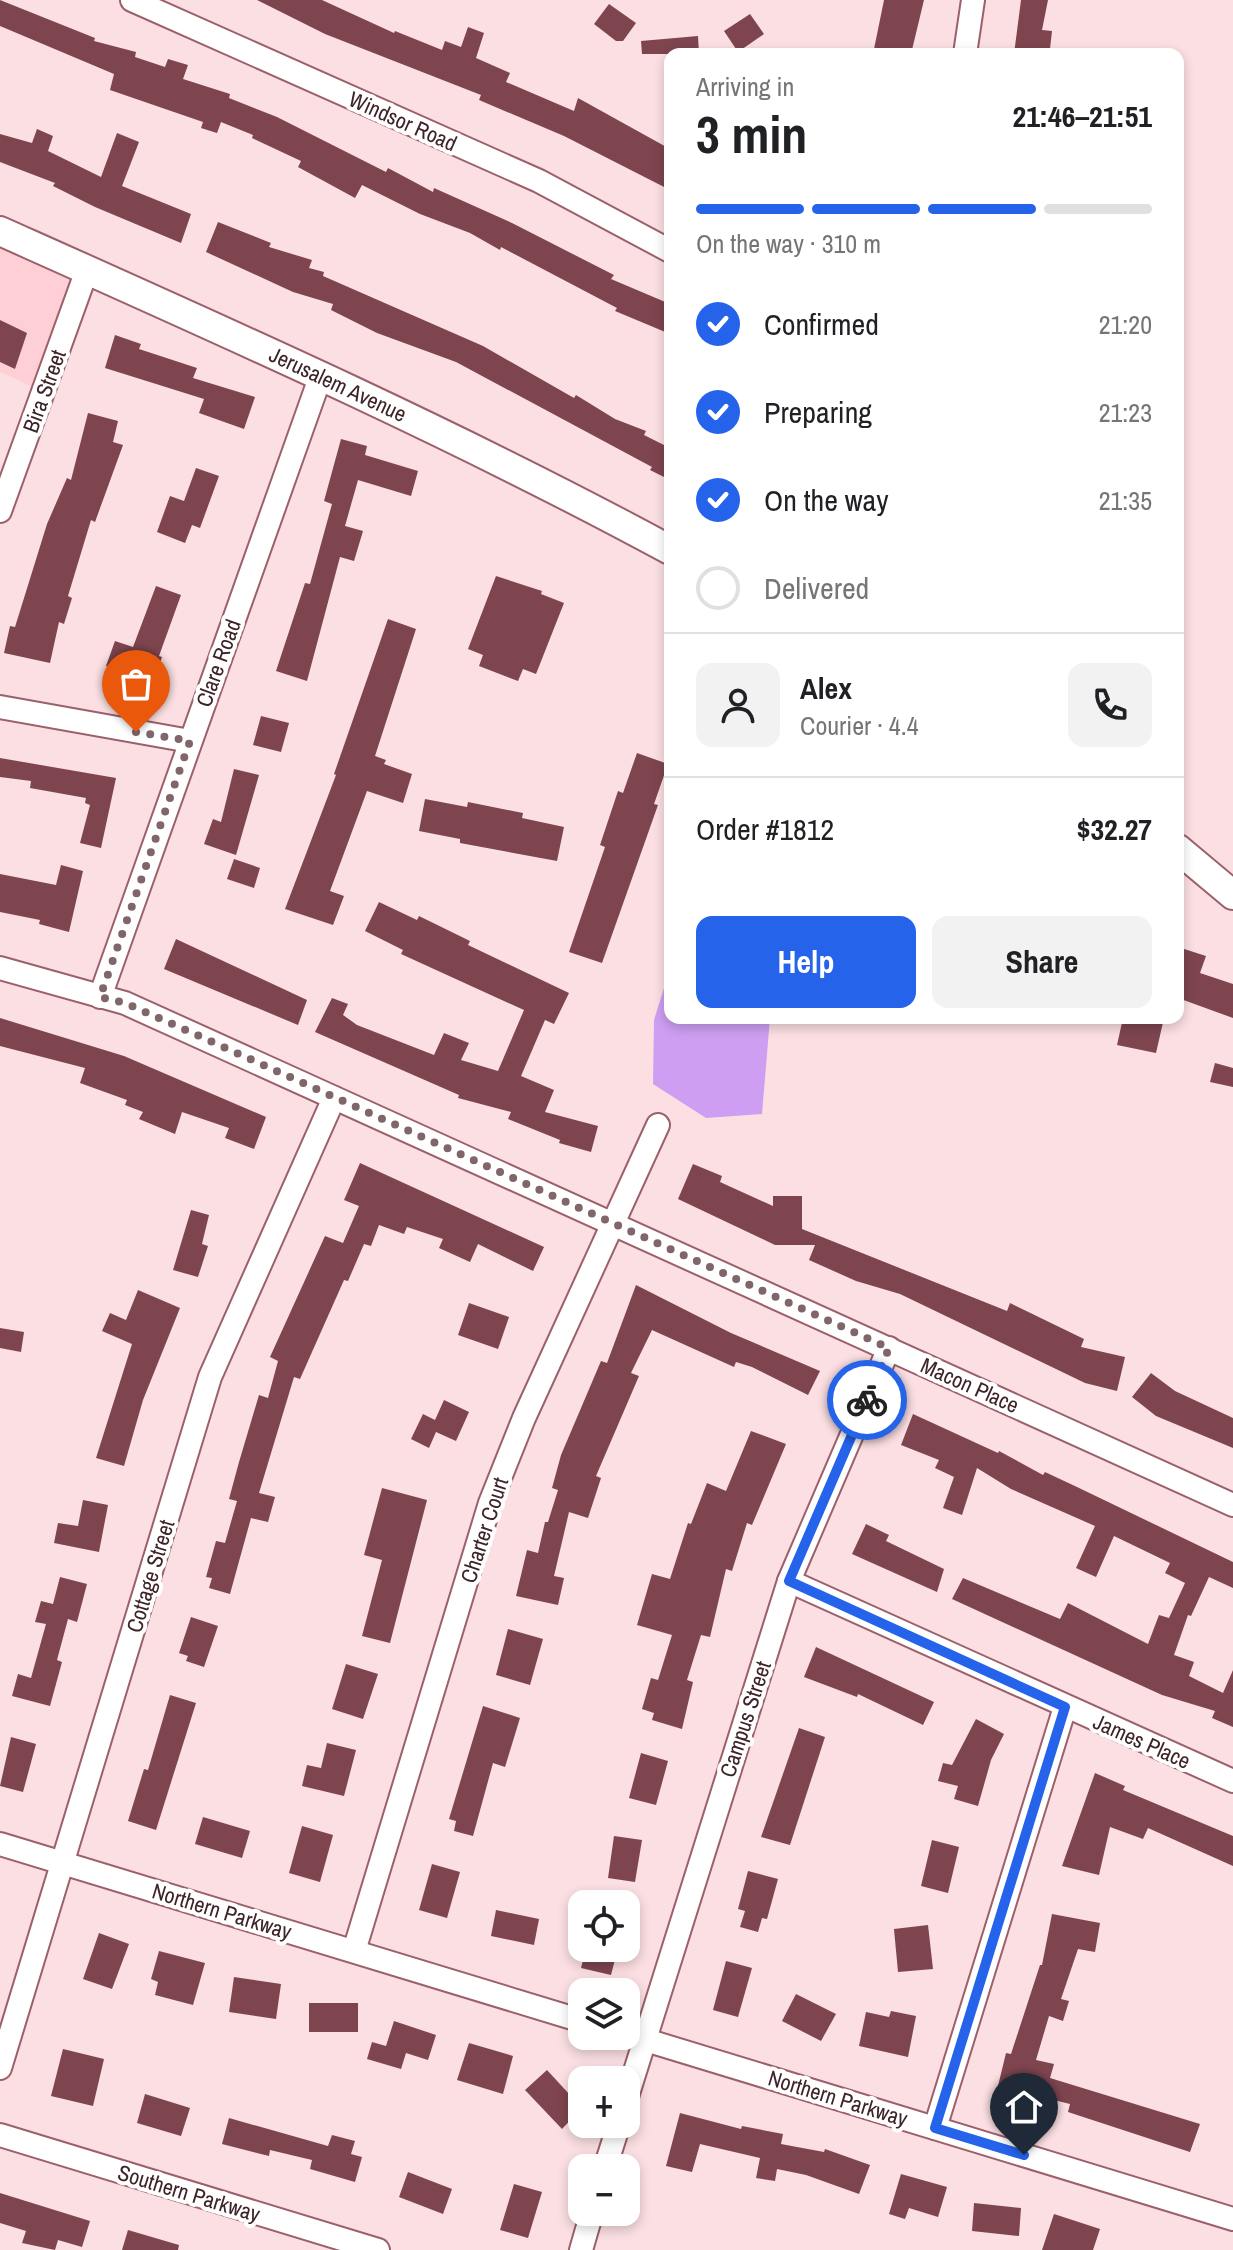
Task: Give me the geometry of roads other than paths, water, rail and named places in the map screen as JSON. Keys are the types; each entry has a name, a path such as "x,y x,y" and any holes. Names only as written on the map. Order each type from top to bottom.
{"main road":[{"name":"Jerusalem Avenue","path":"0,231 321,375 552,486 664,547"},
{"path":"1184,854 1233,895"}],"street":[{"name":"Windsor Road","path":"132,0 539,181 664,248"},
{"path":"966,48 973,0"},
{"name":"Bira Street","path":"1,507 87,270"},
{"name":"Clare Road","path":"100,997 321,375"},
{"path":"0,707 190,741"},
{"name":"Macon Place","path":"0,968 125,1003 1233,1505"},
{"name":"Cottage Street","path":"0,2068 210,1377 334,1098"},
{"name":"Charter Court","path":"354,1951 490,1503 524,1418 658,1125"},
{"name":"Campus Street","path":"640,2022 789,1581 889,1348"},
{"name":"James Place","path":"789,1581 1233,1781"},
{"path":"935,2128 1065,1707"},
{"name":"Northern Parkway","path":"0,1844 568,2017"},
{"name":"Northern Parkway","path":"640,2039 1233,2219"},
{"name":"Southern Parkway","path":"0,2135 378,2250"},
{"path":"581,2250 588,2226"}]}
